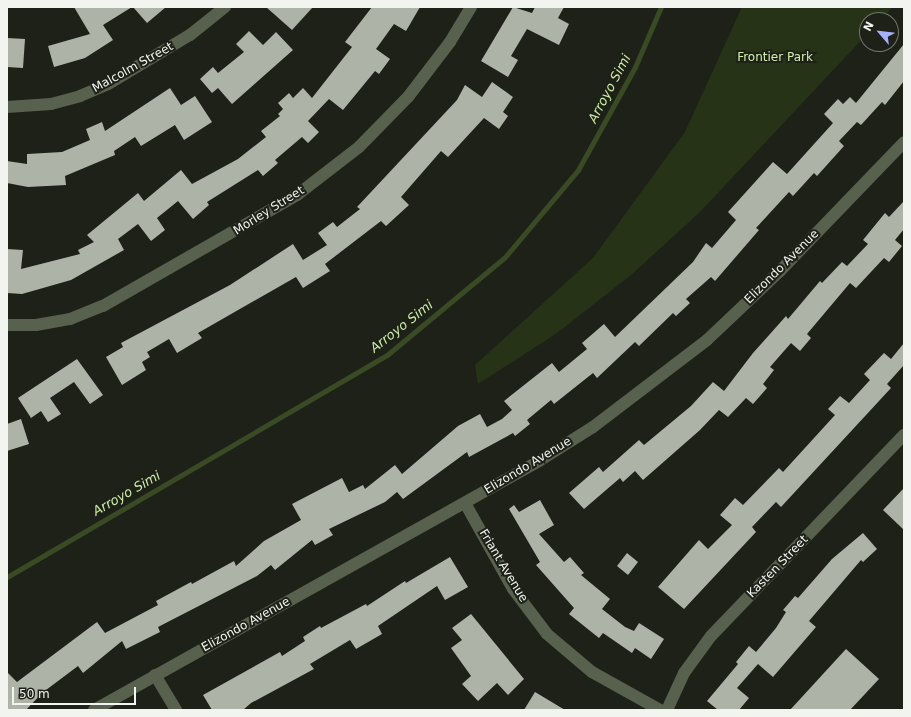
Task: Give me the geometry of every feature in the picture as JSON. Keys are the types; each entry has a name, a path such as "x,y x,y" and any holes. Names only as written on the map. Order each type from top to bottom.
{"street":[{"name":"Malcolm Street","path":"7,107 51,104 101,87 190,36 225,7"},
{"name":"Morley Street","path":"7,325 36,325 70,319 103,306 297,195 359,147 408,97 450,42 471,7"},
{"name":"Elizondo Avenue","path":"94,710 465,503 593,427 707,340 779,272 904,142"},
{"name":"Kasten Street","path":"666,710 684,673 711,636 904,435"},
{"name":"Friant Avenue","path":"465,503 513,589 547,634 592,672 660,710"},
{"path":"155,675 176,710"}],"green space":[{"name":"Frontier Park","path":"742,7 893,7 888,12 859,12 859,43 700,212 631,275 557,333 478,384 475,365 593,258 685,132"}],"building":[{"path":"74,7 132,7 103,25 113,40 85,58 54,67 48,46 90,34"},
{"path":"133,7 166,7 147,23"},
{"path":"266,7 313,7 292,30"},
{"path":"372,7 420,7 406,31 394,24 376,49 390,59 379,74 375,71 343,110 329,99 308,121 319,132 308,143 302,137 275,160 278,163 263,176 258,170 207,202 209,205 193,219 178,201 157,218 165,230 151,241 138,224 118,239 124,250 71,280 22,294 7,293 7,249 23,250 21,269 80,254 78,250 94,242 87,235 138,193 144,201 181,170 192,184 238,159 266,137 261,131 280,116 278,114 283,109 278,103 289,93 293,98 303,88 312,98 352,47 345,42"},
{"path":"513,7 532,13 535,7 564,7 558,18 569,24 559,45 527,29 511,56 518,60 508,77 481,61"},
{"path":"249,31 263,45 276,32 293,50 232,104 218,88 212,93 200,79 213,67 218,73 244,52 236,44"},
{"path":"7,38 25,39 23,68 7,67"},
{"path":"904,44 904,81 885,105 882,102 861,125 857,122 839,141 844,146 817,176 814,173 793,196 789,192 756,228 759,230 715,281 711,277 686,299 690,303 676,316 673,313 639,346 635,342 597,378 593,373 554,404 551,400 527,420 530,424 515,436 513,433 469,457 467,452 403,499 397,492 385,502 329,529 333,535 315,545 312,540 275,570 271,565 257,576 158,627 160,632 126,649 122,641 83,673 78,666 42,693 26,710 7,710 7,672 17,682 97,622 105,633 158,605 156,601 191,582 192,584 234,561 236,566 264,541 301,520 292,504 342,478 349,492 363,485 365,489 395,465 402,474 458,426 480,414 487,427 502,419 512,410 504,401 552,363 559,372 587,349 582,343 604,324 615,337 693,262 706,243 712,248 736,220 728,212 773,162 787,174 833,123 824,114 838,99 843,104 850,97 856,103"},
{"path":"492,82 513,97 503,112 508,116 499,129 484,118 448,157 441,151 401,197 409,205 386,226 381,221 325,264 330,271 303,288 296,277 198,333 202,338 177,353 169,339 147,352 150,357 142,362 146,370 122,385 106,357 123,347 121,343 230,285 293,244 303,260 327,245 318,233 333,222 337,227 360,209 357,207 457,100 465,85 482,97"},
{"path":"170,88 181,105 195,96 212,122 184,140 175,125 141,146 135,137 114,151 115,155 65,176 66,185 28,187 7,183 7,161 27,164 27,154 62,152 90,140 86,129 102,122 105,131"},
{"path":"904,201 904,229 895,240 902,246 889,262 884,258 856,288 850,283 807,334 811,338 800,351 791,343 770,367 774,370 763,384 767,388 753,404 746,398 728,417 719,410 700,430 643,480 635,471 623,482 620,478 584,509 569,493 599,467 603,472 639,440 644,445 691,406 713,382 724,391 753,353 786,316 788,319 820,281 822,283 842,262 847,266 868,244 863,240 885,213 889,217"},
{"path":"904,343 904,365 887,384 891,388 781,507 776,502 752,527 756,532 684,609 658,587 699,540 708,549 732,525 720,515 735,498 743,505 779,468 783,472 835,415 828,409 840,396 849,403 870,380 864,374 884,353 891,359"},
{"path":"77,359 103,395 90,404 74,382 50,398 61,414 48,422 41,411 31,418 18,398"},
{"path":"21,419 29,444 7,451 7,424"},
{"path":"904,488 904,530 883,510"},
{"path":"540,500 554,525 539,534 564,562 570,557 584,573 581,575 610,599 602,609 625,627 634,631 639,623 664,639 651,659 635,648 632,653 603,633 599,638 569,614 574,608 536,565 540,562 509,509 514,505 519,512"},
{"path":"863,533 877,549 863,562 861,560 809,621 816,627 773,677 758,664 737,688 749,698 739,710 718,710 707,701 738,664 736,662 749,646 756,652 776,628 786,612 783,610 795,596 798,598 832,559"},
{"path":"627,553 638,562 628,575 617,566"},
{"path":"450,557 468,587 445,600 437,586 378,626 382,634 356,649 350,640 310,664 314,669 251,703 243,710 212,710 203,695 280,652 282,656 305,641 303,637 320,626 321,628 366,604 367,606 405,581 406,583"},
{"path":"471,614 524,679 508,695 497,683 478,701 462,684 471,676 451,648 462,640 452,628"},
{"path":"846,649 879,679 850,710 790,710"},
{"path":"535,692 565,710 524,710"}],"waterway":[{"name":"Arroyo Simi","path":"7,577 387,355 505,257 578,170 635,67 661,7"}]}
